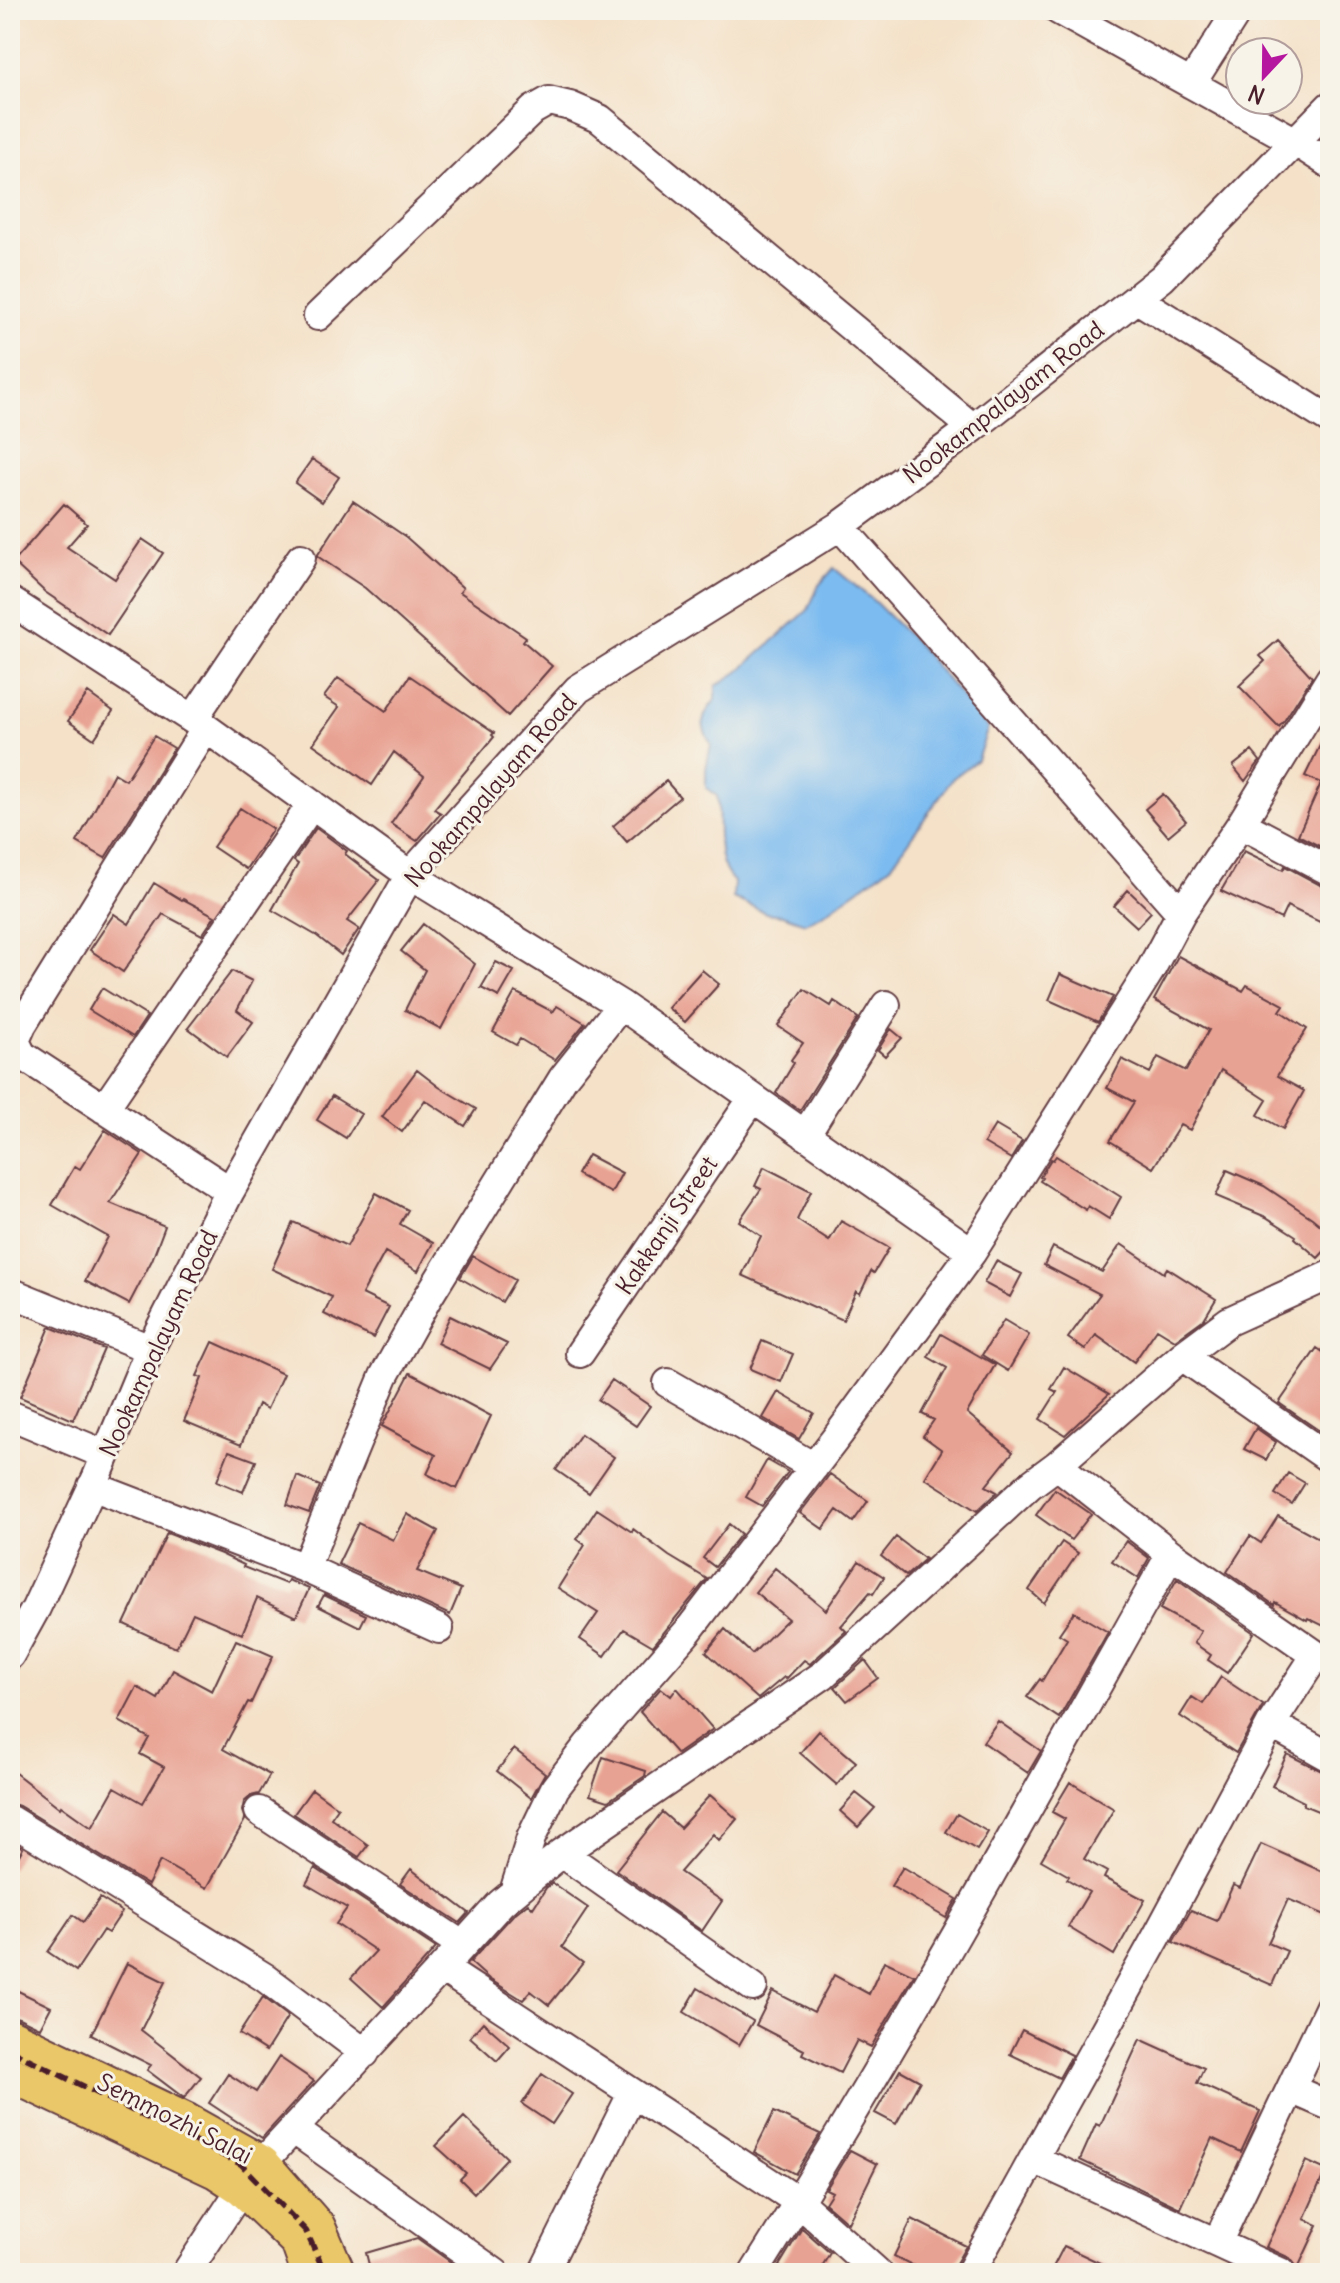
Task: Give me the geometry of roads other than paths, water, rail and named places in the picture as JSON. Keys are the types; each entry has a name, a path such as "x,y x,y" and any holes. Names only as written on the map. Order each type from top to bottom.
{"main road":[{"name":"Semmozhi Salai","path":"10,2036 187,2121 318,2227 338,2273"},
{"name":"Semmozhi Salai","path":"10,2074 216,2171 252,2176 298,2242 309,2273"}],"street":[{"path":"1058,10 1330,164"},
{"path":"1191,84 1238,10"},
{"path":"318,316 533,110 549,101 600,119 973,428"},
{"name":"Nookampalayam Road","path":"10,1655 36,1608 92,1486 150,1349 230,1191 410,875 578,689 840,526 973,428 1162,278 1330,106"},
{"path":"1137,299 1330,420"},
{"path":"840,526 1181,913"},
{"path":"230,1191 22,1055 15,1041 200,723 301,558"},
{"path":"10,601 200,723 410,875 621,1005 972,1252"},
{"path":"514,1892 531,1838 555,1788 588,1745 688,1631 814,1467 972,1252 1330,679"},
{"path":"104,1109 312,804"},
{"path":"1241,824 1330,871"},
{"path":"305,1568 384,1376 563,1078 621,1005"},
{"path":"805,1135 886,1005"},
{"name":"Kakkanji Street","path":"580,1353 753,1098"},
{"path":"186,2273 252,2176 501,1903 562,1853 823,1675 1030,1485 1182,1356 1229,1321 1330,1275"},
{"path":"10,1292 150,1349"},
{"path":"1182,1356 1330,1459"},
{"path":"668,1383 814,1467"},
{"path":"10,1415 106,1455"},
{"path":"970,2273 1271,1724 1323,1658 1171,1554 1057,1465"},
{"path":"92,1486 305,1568 439,1629"},
{"path":"754,2273 799,2202 1012,1835 1171,1554"},
{"path":"1271,1724 1330,1757"},
{"path":"259,1811 462,1945"},
{"path":"10,1820 264,1977 365,2053"},
{"path":"562,1853 753,1987"},
{"path":"442,1968 799,2202 878,2273"},
{"path":"1217,2243 1330,2006"},
{"path":"1291,2089 1330,2106"},
{"path":"543,2273 632,2094"},
{"path":"293,2129 495,2273"},
{"path":"1034,2159 1282,2273"}],"water":[{"path":"834,568 875,602 919,646 988,728 977,760 953,778 891,866 826,912 805,923 766,913 733,898 734,882 720,853 717,796 706,788 711,744 703,721 716,699 716,686 738,672 808,610 819,585"}],"railway":[{"path":"10,2050 241,2164 306,2231 325,2273"}]}
